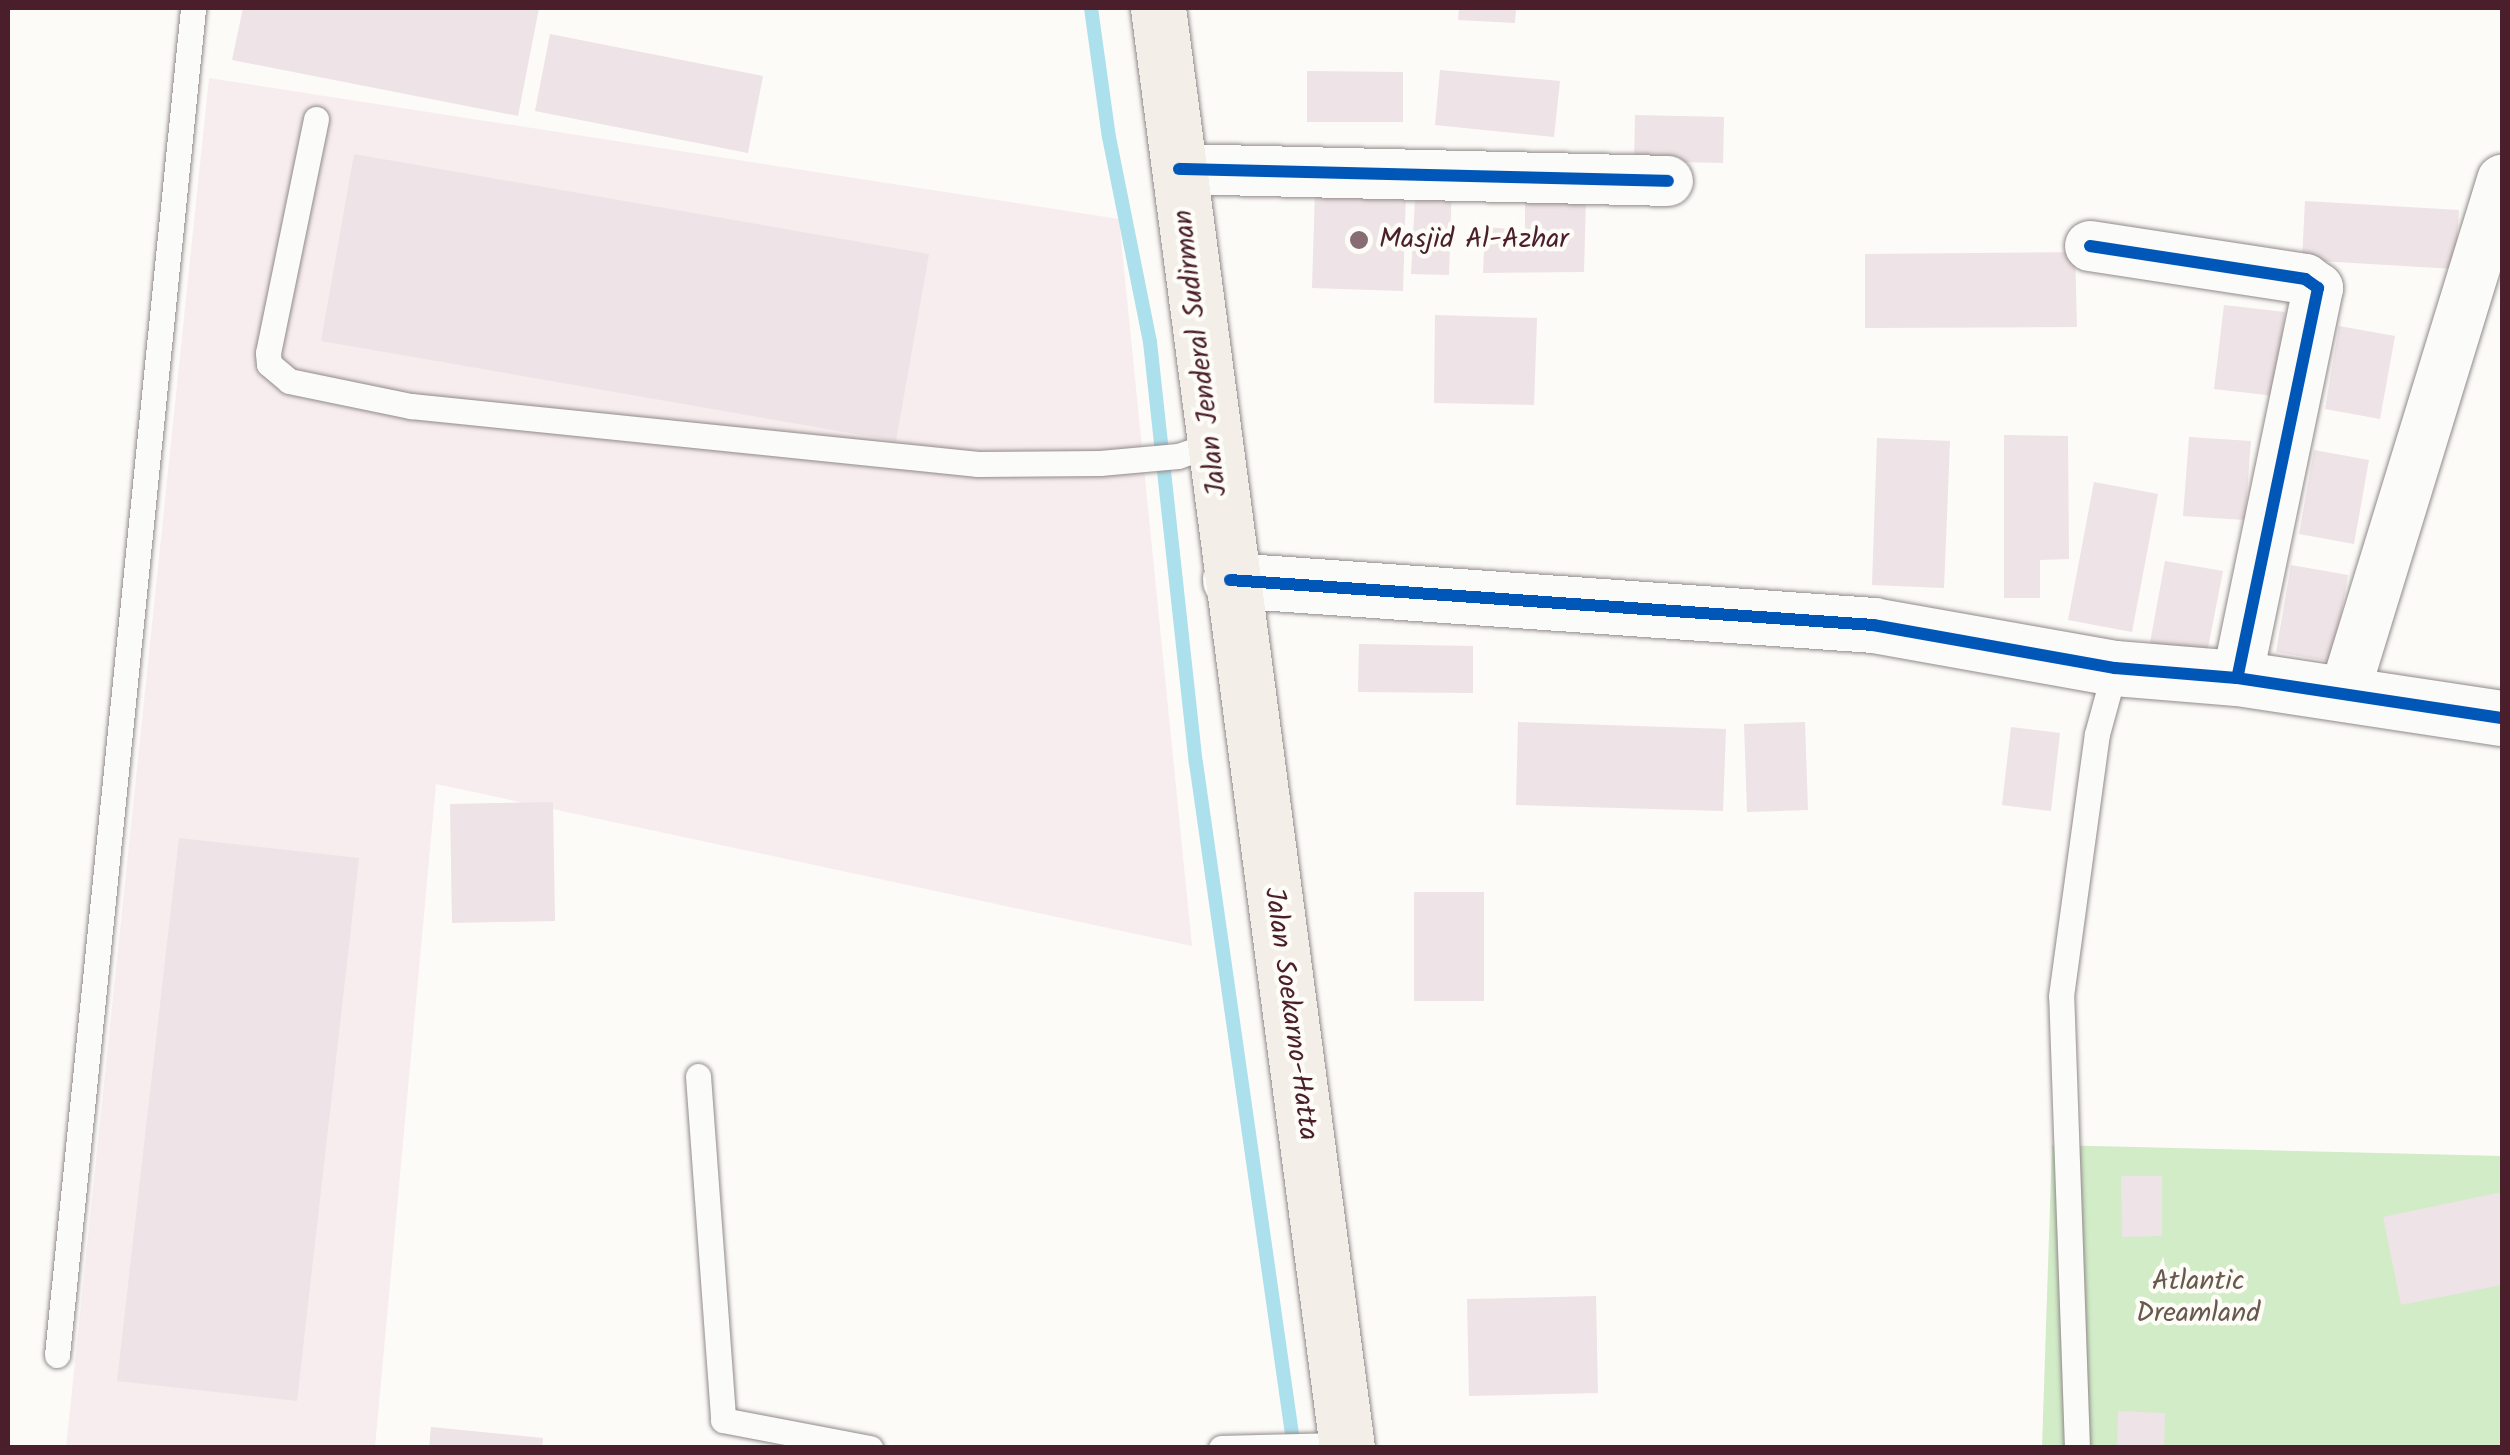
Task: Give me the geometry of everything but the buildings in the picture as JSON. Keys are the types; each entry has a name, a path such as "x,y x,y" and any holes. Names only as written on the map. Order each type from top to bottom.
{"main road":[{"name":"Jalan Jenderal Sudirman","path":"1158,8 1178,168 1195,450 1230,580"},
{"name":"Jalan Soekarno-Hatta","path":"1230,580 1339,1446"}],"street":[{"path":"1178,168 1668,180"},
{"path":"2344,694 2502,180"},
{"path":"2090,246 2305,279 2318,288 2237,678"},
{"path":"1230,580 1873,625 2115,668 2237,678 2502,718"}],"lane":[{"path":"57,1355 193,8"},
{"path":"316,120 268,354 269,364 289,381 410,406 733,443 978,464 1100,463 1195,450"},
{"path":"2077,1448 2061,996 2097,734 2115,668"},
{"path":"698,1076 723,1420 870,1448"},
{"path":"1221,1448 1339,1446"}],"shaded area":[{"path":"209,78 1119,219 1192,946 436,784 375,1447 66,1448"}],"green space":[{"name":"Atlantic Dreamland","path":"2052,1145 2502,1156 2502,1447 2042,1448"}],"waterway":[{"path":"1091,8 1109,137 1150,342 1196,763 1294,1448"}],"cycle path":[{"path":"1179,169 1668,181"},
{"path":"2090,246 2305,279 2318,288 2237,678"},
{"path":"1230,580 1873,625 2115,668 2237,678 2502,718"}],"place":[{"name":"Masjid Al-Azhar","path":"1359,240"}]}
